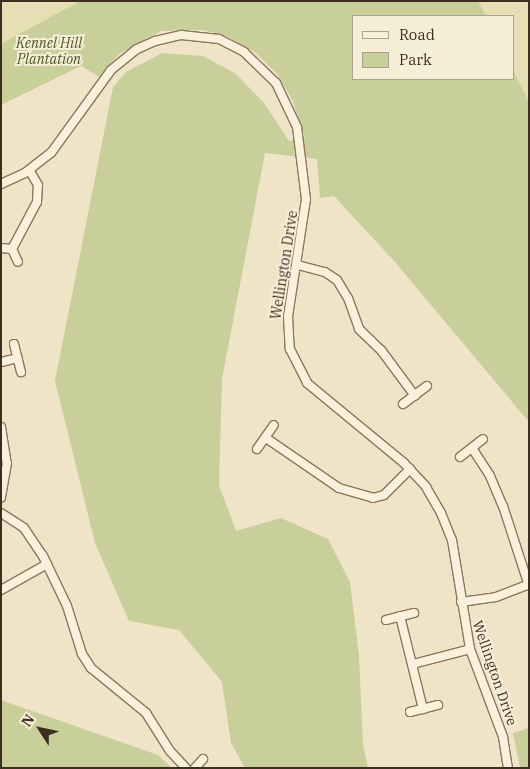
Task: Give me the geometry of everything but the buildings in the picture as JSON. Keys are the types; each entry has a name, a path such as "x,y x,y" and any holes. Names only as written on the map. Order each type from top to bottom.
{"street":[{"name":"Wellington Drive","path":"1,184 30,171 62,141 111,70 137,49 177,35 219,40 244,52 270,77 290,107 297,127 306,199 298,266 287,326 290,349 302,375 313,389 410,469 426,487 441,513 452,540 470,649 503,736 508,768"},
{"path":"12,249 37,202 38,185 30,171"},
{"path":"1,248 12,249"},
{"path":"12,249 18,262"},
{"path":"298,266 325,272 337,280 348,298 359,329 381,350 415,396"},
{"path":"14,344 21,372"},
{"path":"1,362 18,358"},
{"path":"403,404 427,386"},
{"path":"257,449 274,425"},
{"path":"1,427 7,463 1,497"},
{"path":"266,438 339,488 373,498 384,495 410,469"},
{"path":"460,457 483,439"},
{"path":"461,602 496,597 529,586 503,506 490,476 472,448"},
{"path":"1,513 24,528 47,564 67,606 82,654 91,668 146,713 170,751 186,768"},
{"path":"1,590 47,564"},
{"path":"386,620 414,613"},
{"path":"400,616 424,709"},
{"path":"413,664 470,649"},
{"path":"410,712 438,705"},
{"path":"195,768 203,759"}],"shaded area":[{"path":"1,1 80,1 1,44"},
{"path":"478,1 529,1 529,102 515,74 515,15 485,15"}],"green space":[{"name":"Kennel Hill Plantation","path":"80,1 478,1 485,15 352,15 352,80 515,80 515,74 529,102 529,422 395,262 334,196 320,198 317,159 265,153 222,379 219,485 236,531 281,518 328,539 350,582 359,656 363,744 368,768 245,768 231,743 222,682 179,630 129,621 95,543 55,381 113,87 126,72 162,53 203,56 235,73 264,103 289,141 305,138 293,101 277,74 256,53 227,36 203,30 161,31 119,54 99,77 81,66 1,105 1,44"},
{"path":"1,700 158,755 172,768 1,768"},
{"path":"529,728 529,768 520,768 513,733"}]}
